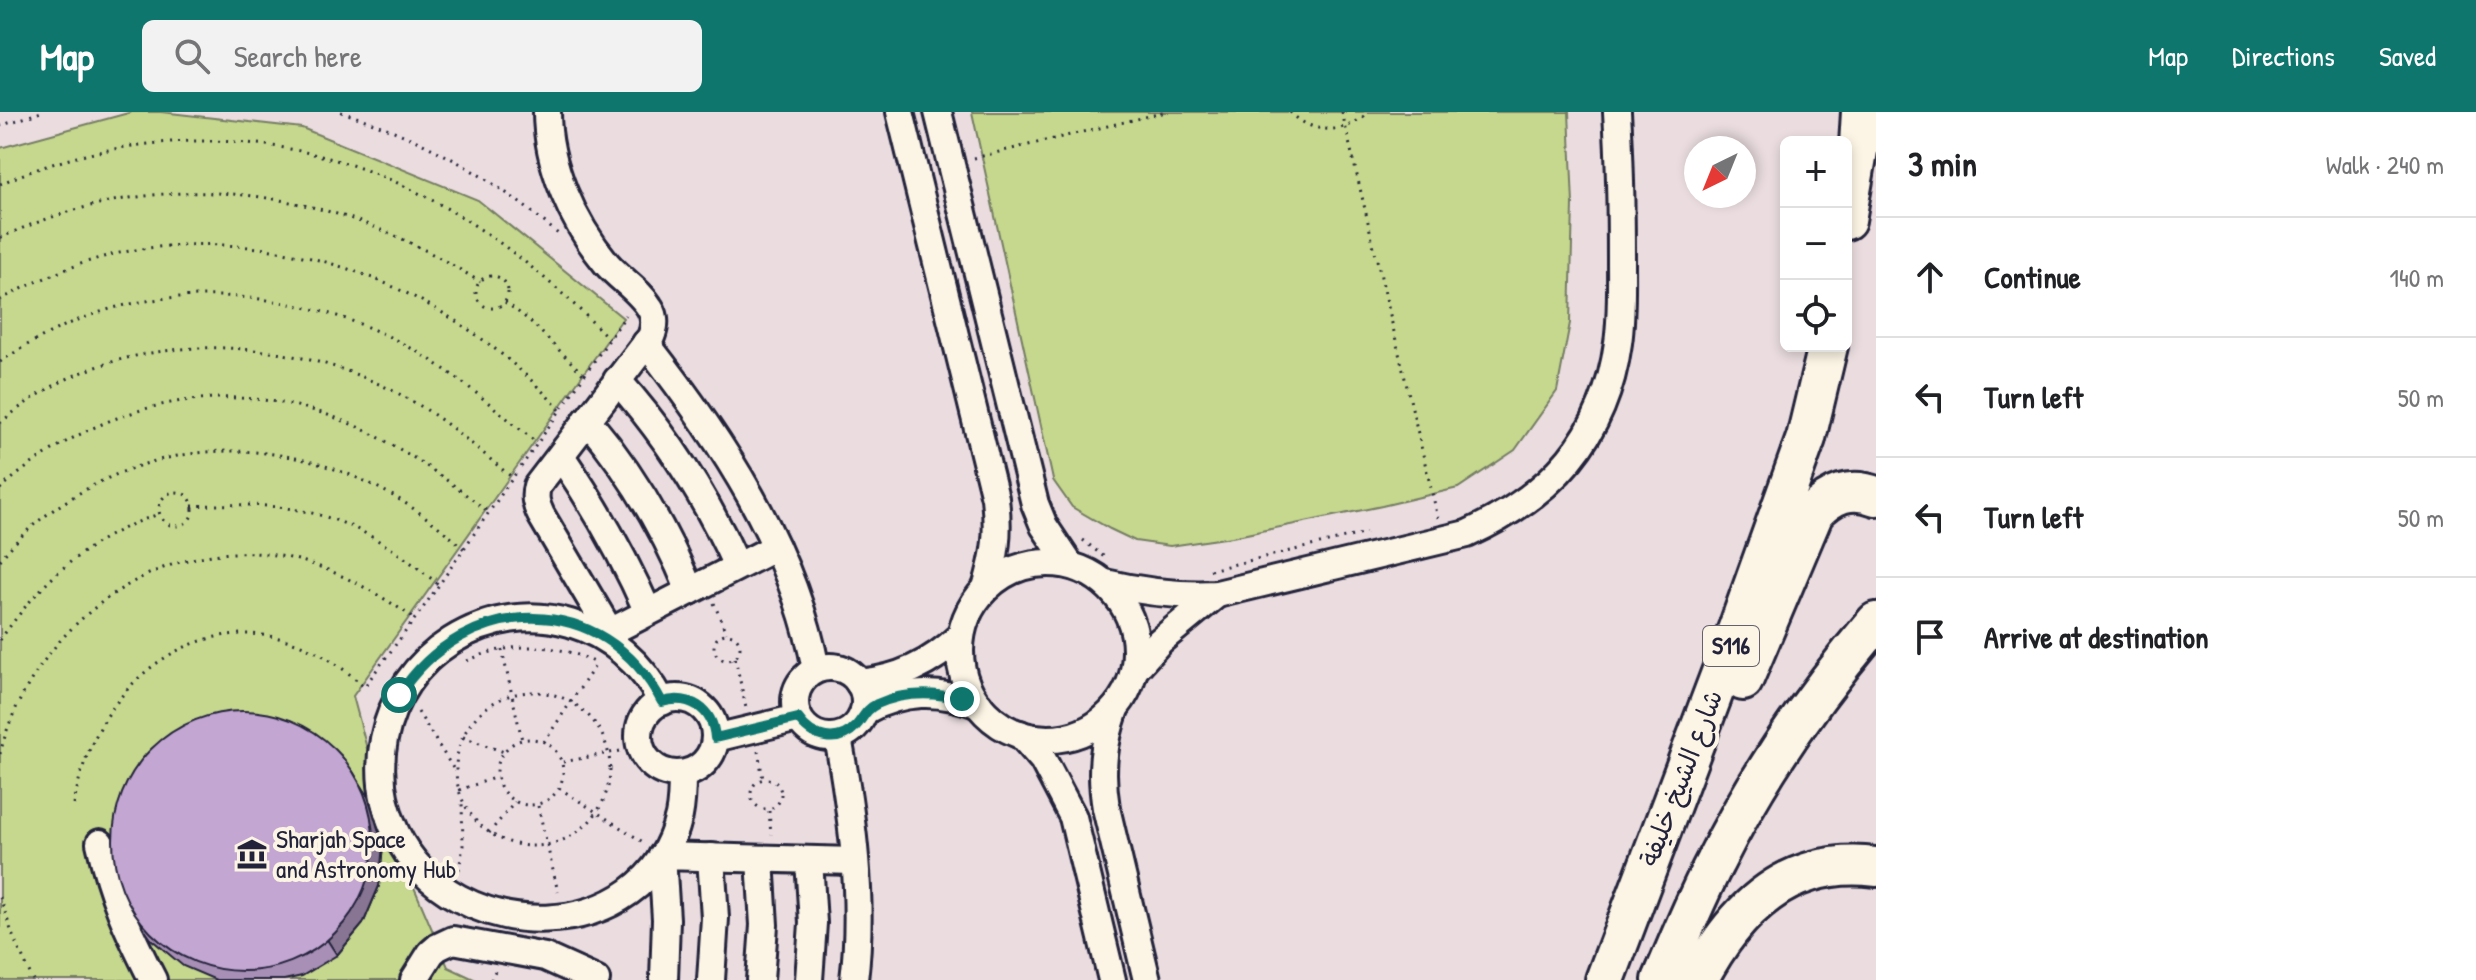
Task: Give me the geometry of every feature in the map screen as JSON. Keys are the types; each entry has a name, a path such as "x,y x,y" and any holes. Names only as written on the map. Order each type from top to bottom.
{"highway":[{"path":"1843,112 1843,136"},
{"path":"1847,208 1859,145 1861,112"},
{"name":"شارع الشيخ خليفة","path":"1605,980 1806,438 1827,352"},
{"path":"1619,942 1644,914 1814,513 1825,501 1839,493 1856,491 1876,496"},
{"path":"1832,673 1849,637 1876,601"},
{"path":"1662,980 1714,862 1741,813 1832,673 1876,622"},
{"path":"1698,980 1732,925 1752,903 1776,886 1831,866 1876,867"}],"street":[{"path":"547,112 555,166 577,218 606,262 649,305 654,327 646,343 537,486 536,504 606,634 647,675 662,702"},
{"path":"900,112 995,498 998,526 995,556 986,588"},
{"path":"938,112 1035,504 1044,526 1070,565"},
{"path":"1115,709 1096,725 1072,736 1046,739 1020,734 998,722 979,705 966,683 960,658 960,636 971,608 986,588 1004,574 1025,566 1047,563 1111,574 1142,592 1179,596 1213,582 1467,534 1502,518 1533,497 1560,472 1582,443 1600,411 1612,377 1619,341 1621,207 1617,112"},
{"path":"646,343 718,442 776,547 801,607 816,669"},
{"path":"617,380 658,427 686,468 737,566"},
{"path":"587,420 647,500 677,560 698,586"},
{"path":"561,456 606,526 648,612"},
{"path":"682,774 679,817 648,849 646,876 627,893 583,914 563,918 506,917 470,906 453,897 423,873 400,842 386,806 381,769 388,722 399,695 436,652 468,632 486,625 538,618 571,623 606,634 776,547"},
{"path":"1111,574 1136,637 1135,669 1107,732 1102,757 1102,783 1147,980"},
{"path":"1135,669 1213,582"},
{"path":"859,683 887,679 919,667 960,636"},
{"path":"835,667 845,670 859,683 864,691 864,711 855,727 838,737 819,736 803,726 796,709 803,678 816,669 835,667"},
{"path":"864,711 893,698 928,693 979,705"},
{"path":"681,698 699,705 713,729 711,755 691,772 663,771 647,760 641,747 642,722 653,707 662,702 681,698"},
{"path":"713,729 796,709"},
{"path":"1020,734 1043,760 1073,817 1112,980"},
{"path":"838,737 854,861 857,953 854,980"},
{"path":"100,843 114,896 153,980"},
{"path":"648,849 711,857 854,861"},
{"path":"648,849 666,919 664,980"},
{"path":"711,857 715,918 711,980"},
{"path":"760,980 767,859"},
{"path":"809,860 813,923 809,980"},
{"path":"414,980 431,953 453,940 545,957 596,980"},
{"path":"140,956 154,961 170,980"}],"path":[{"path":"0,126 41,112"},
{"path":"341,112 395,131 454,159 514,198 564,239"},
{"path":"967,160 1166,112"},
{"path":"1290,112 1307,125 1332,130 1346,127 1368,112"},
{"path":"1342,112 1438,518"},
{"path":"0,184 31,171 91,154 157,143 221,140 315,153 380,175 467,221 525,261 583,311 609,339"},
{"path":"0,238 54,216 118,199 184,192 256,195 293,201 364,222 426,250 480,282"},
{"path":"0,300 72,267 148,248 211,243 288,252 375,279 441,311 496,349 560,410"},
{"path":"489,277 500,278 507,286 505,302 496,308 485,307 476,293 480,282 489,277"},
{"path":"0,362 51,332 111,309 142,302 198,297 273,301 357,323 413,349 462,381 537,443"},
{"path":"505,302 540,330 584,375"},
{"path":"74,805 84,760 103,718 132,682 175,651 227,636 282,640 320,654 364,687 439,585 630,309"},
{"path":"0,423 48,389 71,377 118,361 192,348 273,352 326,364 368,379 415,403 440,418 513,478"},
{"path":"0,489 54,449 117,418 193,398 225,398 289,406 360,428 419,460 489,513"},
{"path":"0,560 21,536 57,507 117,473 178,455 238,451 297,458 360,479 426,516 464,549"},
{"path":"172,492 187,496 192,506 192,516 180,526 165,522 159,514 162,498 172,492"},
{"path":"192,506 266,504 326,515 376,539 439,585"},
{"path":"0,640 33,596 83,550 119,529 159,514"},
{"path":"1074,532 1096,552 1111,574"},
{"path":"1213,582 1369,532"},
{"path":"0,754 23,695 37,670 61,639 104,599 144,576 170,566 220,555 257,554 293,559 349,579 415,619"},
{"path":"698,586 726,633"},
{"path":"726,633 739,640 741,650 735,658 724,660 715,654 714,643 721,635 726,633"},
{"path":"457,665 502,649 530,647 568,652 605,668"},
{"path":"502,649 522,740"},
{"path":"735,658 763,779"},
{"path":"544,742 597,663"},
{"path":"542,693 571,702 593,720 609,753 611,775 608,790 597,813 574,836 547,845 516,845 489,833 478,823 459,790 457,758 463,737 475,718 486,708 512,695 542,693"},
{"path":"412,704 456,773"},
{"path":"463,737 504,752"},
{"path":"522,740 544,742 558,754 561,762 563,771 559,788 546,801 538,804 516,802 504,792 497,777 499,760 512,744 522,740"},
{"path":"561,762 641,747"},
{"path":"459,790 497,777"},
{"path":"763,779 775,781 781,791 779,803 769,809 757,807 750,797 753,785 763,779"},
{"path":"559,788 648,849"},
{"path":"458,878 463,846 462,799"},
{"path":"489,833 516,802"},
{"path":"538,804 559,900"},
{"path":"767,859 769,809"},
{"path":"648,833 648,849"},
{"path":"0,897 14,939 33,980"}],"green space":[{"path":"132,112 161,112 302,128 478,200 623,318 353,696 387,824 448,967 476,980 0,980 0,148"},
{"path":"972,112 1569,112 1573,204 1570,323 1557,391 1515,450 1458,488 1232,537 1170,546 1135,541 1072,507 1053,480"}],"building":[{"name":"Sharjah Space and Astronomy Hub","path":"243,711 293,721 335,749 363,791 373,841 363,891 335,933 293,961 243,971 193,961 151,933 123,891 113,841 123,791 151,749 193,721"}],"place":[{"name":"Sharjah Space and Astronomy Hub","path":"252,854"}],"route":[{"path":"399,695 436,652 468,632 505,621 538,618 555,619 587,628 615,644 647,675 662,702 681,698 699,705 711,720 715,738 798,718 803,726 819,736 838,737 855,727 864,711 893,698 928,693 962,699"}]}
